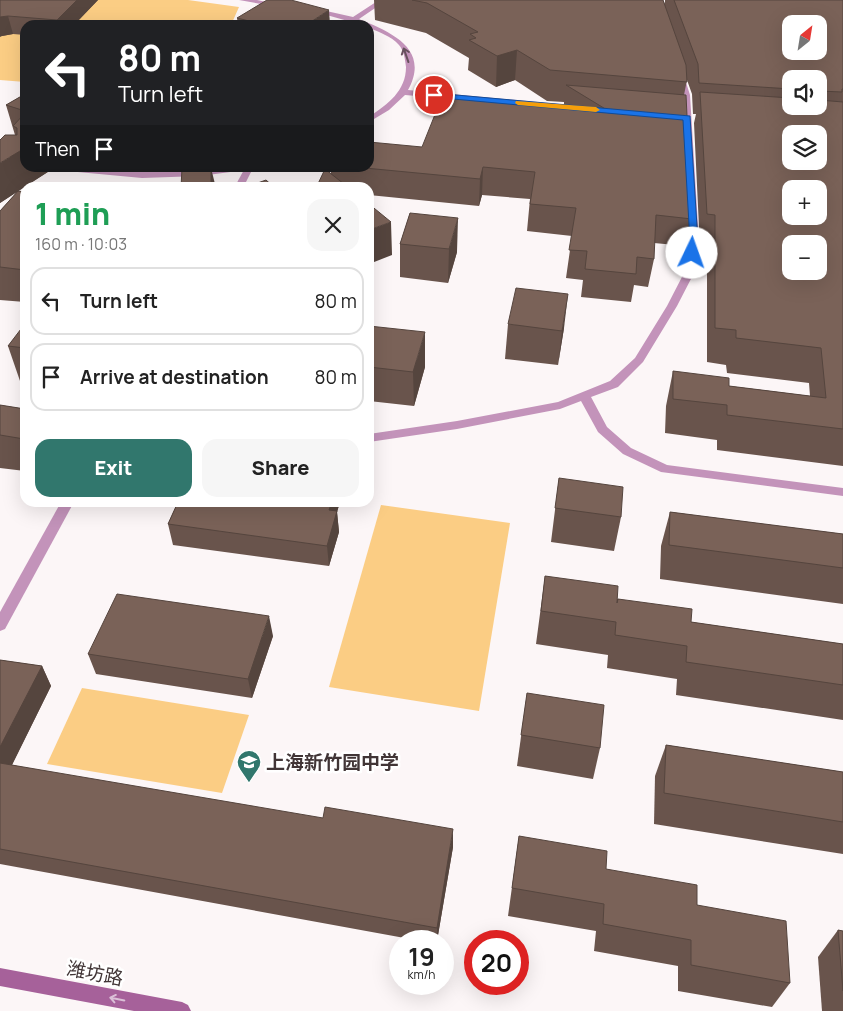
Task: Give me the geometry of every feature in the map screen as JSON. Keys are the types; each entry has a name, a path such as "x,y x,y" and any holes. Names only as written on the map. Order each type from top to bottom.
{"street":[{"name":"潍坊路","path":"0,977 182,1011"}],"lane":[{"path":"242,0 287,6"},
{"path":"305,9 354,19 384,0"},
{"path":"374,28 389,34 402,44 409,57 409,74 403,92 374,116"},
{"path":"374,437 457,425 560,405 614,384 638,360 672,306 688,275 694,242 686,95 678,68"},
{"path":"403,92 593,109"},
{"path":"110,172 142,175 208,172"},
{"path":"584,395 602,429 614,440 627,451 665,469 843,492"},
{"path":"0,625 65,507"}],"shaded area":[{"path":"0,0 188,0 239,7 233,20 20,20 20,82 0,80"},
{"path":"381,505 510,523 479,711 329,687"},
{"path":"82,688 249,715 222,793 47,764"}],"building":[{"path":"0,0 77,0 57,20 0,17"},
{"path":"267,0 291,0 329,10 314,20 245,20 237,18"},
{"path":"412,0 663,0 686,65 687,82 550,70 517,50 497,56 469,40 476,38 470,34 478,32 427,3"},
{"path":"674,0 843,0 842,92 827,91 827,70 782,70 782,88 699,83 698,64"},
{"path":"566,85 686,95 692,219 656,215 654,259 637,257 636,274 585,269 587,251 569,250 576,208 530,204 535,172 483,167 480,179 374,169 374,142 422,147 442,97 612,113"},
{"path":"700,92 782,97 782,115 827,115 827,101 843,102 843,429 727,415 727,405 673,399 673,371 729,378 729,386 826,398 821,348 736,338 736,330 715,328 715,215 707,214"},
{"path":"20,97 20,109 6,105"},
{"path":"20,118 20,151 0,163 0,140 5,135 17,135 17,128 13,126"},
{"path":"182,172 211,172 211,182 181,182"},
{"path":"324,172 329,172 341,182 319,182"},
{"path":"18,191 20,191 20,269 0,267 0,211"},
{"path":"374,208 391,222 374,228"},
{"path":"410,213 458,218 449,249 400,244"},
{"path":"516,288 568,294 562,331 508,324"},
{"path":"374,327 425,332 413,372 374,368"},
{"path":"20,330 20,347 8,346"},
{"path":"0,405 20,408 20,438 0,435"},
{"path":"559,478 623,487 621,517 555,508"},
{"path":"176,507 330,507 329,510 337,511 327,546 168,524"},
{"path":"670,512 843,534 843,568 669,545"},
{"path":"545,576 618,586 617,603 618,599 692,609 691,622 843,644 843,685 686,662 687,646 615,635 616,622 541,611"},
{"path":"117,594 269,616 248,679 88,654"},
{"path":"0,660 42,666 0,747"},
{"path":"527,693 604,705 600,748 521,735"},
{"path":"666,745 843,772 843,822 664,793"},
{"path":"0,763 323,818 325,807 453,829 437,928 0,849"},
{"path":"519,836 607,851 606,869 697,885 697,905 786,921 790,983 691,965 691,940 603,924 604,904 512,888"},
{"path":"838,930 843,931 843,991"}],"slow traffic":[{"path":"518,103 596,110"}],"place":[{"name":"上海新竹园中学","path":"249,783"}],"route":[{"path":"434,95 687,118 694,242 692,253"}]}
